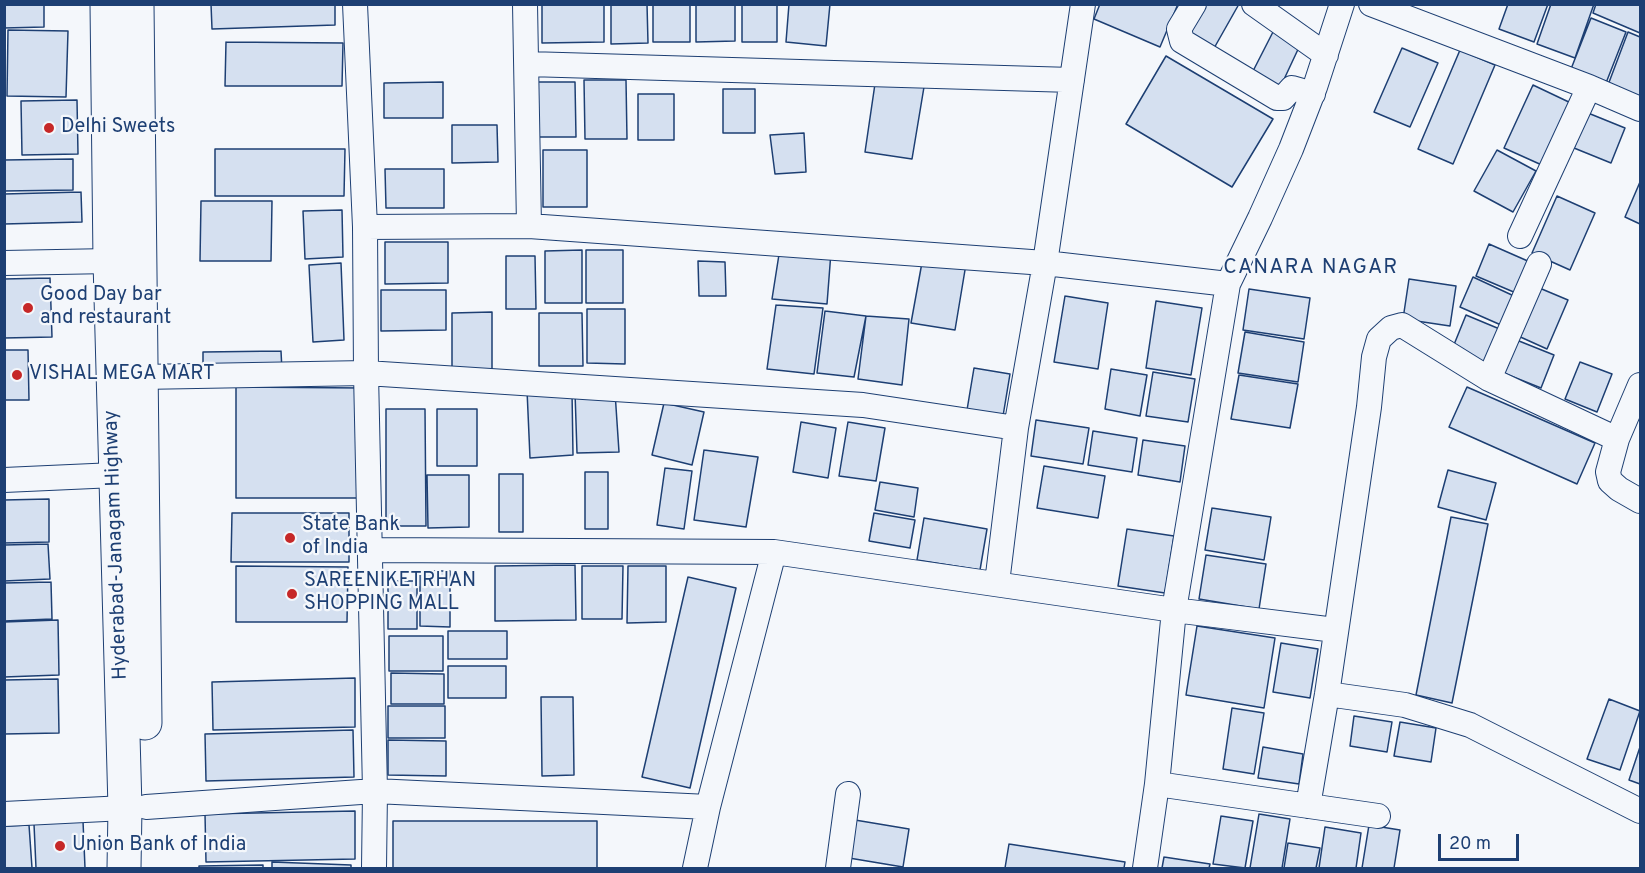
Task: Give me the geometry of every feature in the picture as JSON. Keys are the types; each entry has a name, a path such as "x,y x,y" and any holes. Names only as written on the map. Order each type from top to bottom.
{"highway":[{"name":"Hyderabad-Janagam Highway","path":"107,4 115,475 136,808 147,868"},
{"name":"Hyderabad-Janagam Highway","path":"124,868 136,808 140,377 137,4"}],"street":[{"path":"355,4 365,227 366,373 372,550 374,868"},
{"path":"525,4 528,64 529,226"},
{"path":"997,583 1016,428 1045,263 1083,4"},
{"path":"1194,4 1179,29 1182,41 1277,98 1283,98 1292,88 1313,94"},
{"path":"1254,4 1326,55"},
{"path":"1145,868 1174,610 1228,284 1260,219 1313,94 1342,4"},
{"path":"1371,4 1641,109"},
{"path":"528,64 1072,80"},
{"path":"1521,236 1589,87"},
{"path":"365,227 529,226 1045,263 1228,284"},
{"path":"4,263 110,261"},
{"path":"1489,379 1539,264"},
{"path":"1308,806 1327,694 1369,407 1374,357 1379,339 1391,328 1402,325 1489,379 1617,439"},
{"path":"140,377 366,373 863,405 1016,428"},
{"path":"1641,385 1617,439 1608,472 1610,481 1641,501"},
{"path":"4,480 115,475"},
{"path":"372,550 774,552 1174,610 1335,630"},
{"path":"695,868 708,807 774,552"},
{"path":"1327,694 1405,705 1470,725 1641,811"},
{"path":"1156,784 1378,816"},
{"path":"4,814 136,808 375,791 708,807"},
{"path":"838,868 848,794"}],"building":[{"path":"4,4 44,4 44,27 4,28"},
{"path":"211,4 335,4 335,25 212,29"},
{"path":"542,4 604,4 604,42 542,43"},
{"path":"611,4 647,4 648,43 611,44"},
{"path":"653,4 690,4 690,42 653,42"},
{"path":"696,4 735,4 735,41 696,42"},
{"path":"742,4 777,4 777,42 742,42"},
{"path":"789,4 830,4 826,46 786,42"},
{"path":"1100,4 1178,4 1160,47 1094,19"},
{"path":"1202,4 1239,4 1213,50 1185,34"},
{"path":"1508,4 1548,4 1534,42 1499,29"},
{"path":"1551,4 1594,4 1575,58 1537,44"},
{"path":"1596,4 1640,4 1640,33 1593,13"},
{"path":"1591,18 1626,32 1606,83 1571,69"},
{"path":"1275,28 1301,43 1279,90 1251,75"},
{"path":"8,30 68,31 66,97 7,96"},
{"path":"1628,32 1640,37 1640,98 1608,85"},
{"path":"226,42 343,43 342,86 225,86"},
{"path":"1402,48 1438,63 1410,127 1374,112"},
{"path":"1460,50 1495,65 1453,164 1418,149"},
{"path":"1166,56 1273,119 1232,187 1126,124"},
{"path":"876,77 925,81 912,159 865,152"},
{"path":"584,80 626,80 627,139 585,139"},
{"path":"443,82 443,118 384,118 384,83"},
{"path":"536,82 575,82 576,137 536,137"},
{"path":"1533,85 1573,104 1544,166 1504,148"},
{"path":"723,89 755,89 755,133 723,133"},
{"path":"638,94 674,94 674,140 638,140"},
{"name":"Delhi Sweets","path":"77,100 78,154 22,155 21,101"},
{"path":"1588,113 1625,128 1611,163 1574,148"},
{"path":"452,125 497,125 498,162 452,163"},
{"path":"804,133 806,172 775,174 770,135"},
{"path":"215,149 345,149 344,196 215,196"},
{"path":"543,150 587,150 587,207 543,207"},
{"path":"1497,150 1536,171 1513,212 1474,191"},
{"path":"73,159 73,190 4,191 4,160"},
{"path":"385,169 444,169 444,208 386,208"},
{"path":"1640,182 1640,224 1625,217"},
{"path":"81,192 82,222 4,224 4,194"},
{"path":"1557,196 1595,213 1570,270 1532,253"},
{"path":"201,201 272,201 271,261 200,261"},
{"path":"342,210 343,257 305,259 303,211"},
{"path":"385,242 448,242 448,283 385,284"},
{"path":"1489,244 1530,262 1516,293 1476,276"},
{"path":"780,248 831,252 827,304 772,299"},
{"path":"582,250 582,303 545,303 545,251"},
{"path":"586,250 623,250 623,303 586,303"},
{"path":"506,256 535,256 536,309 506,309"},
{"path":"923,257 966,264 955,330 911,323"},
{"path":"698,261 725,262 726,296 699,296"},
{"path":"341,263 344,340 313,342 309,265"},
{"path":"1473,277 1514,296 1501,325 1460,307"},
{"name":"Good Day bar and restaurant","path":"50,278 52,337 4,338 4,279"},
{"path":"1409,279 1456,286 1450,326 1403,319"},
{"path":"1537,287 1568,300 1547,349 1516,335"},
{"path":"1249,289 1310,298 1304,339 1243,330"},
{"path":"381,290 446,290 446,330 381,331"},
{"path":"1065,296 1108,303 1098,369 1054,362"},
{"path":"1156,301 1202,308 1191,375 1146,368"},
{"path":"776,305 823,308 814,374 767,369"},
{"path":"587,309 625,309 625,364 587,363"},
{"path":"825,311 866,316 854,377 817,373"},
{"path":"492,312 492,370 452,370 452,313"},
{"path":"539,313 582,313 583,366 539,366"},
{"path":"1466,315 1502,330 1486,367 1451,352"},
{"path":"866,316 909,319 902,385 858,379"},
{"path":"1245,332 1304,342 1298,382 1238,373"},
{"path":"1514,339 1554,355 1541,388 1501,372"},
{"name":"VISHAL MEGA MART","path":"4,350 28,350 29,400 4,400"},
{"path":"281,351 282,371 203,372 203,352"},
{"path":"1580,362 1612,374 1597,412 1565,399"},
{"path":"974,368 1010,374 1003,416 967,410"},
{"path":"1111,369 1147,375 1140,416 1105,409"},
{"path":"1153,372 1195,379 1188,422 1146,416"},
{"path":"1239,375 1298,384 1290,428 1231,419"},
{"path":"236,387 363,388 362,498 236,498"},
{"path":"1467,387 1595,443 1577,484 1449,427"},
{"path":"527,390 572,391 573,455 530,458"},
{"path":"575,392 615,392 619,452 577,453"},
{"path":"664,403 704,412 692,465 652,455"},
{"path":"386,409 425,409 426,526 386,526"},
{"path":"437,409 477,409 477,466 437,466"},
{"path":"1036,420 1089,428 1083,464 1031,456"},
{"path":"801,422 836,428 828,478 793,472"},
{"path":"848,422 885,428 876,481 839,476"},
{"path":"1093,431 1137,438 1132,472 1088,465"},
{"path":"1143,440 1185,446 1180,482 1138,475"},
{"path":"704,450 758,457 746,527 694,520"},
{"path":"1044,466 1105,476 1098,518 1037,508"},
{"path":"665,468 692,471 684,529 657,525"},
{"path":"1448,470 1496,483 1486,520 1438,507"},
{"path":"585,472 608,472 608,529 585,529"},
{"path":"499,474 523,474 523,532 499,532"},
{"path":"427,475 469,475 469,527 428,528"},
{"path":"880,482 918,488 914,517 875,510"},
{"path":"49,499 49,542 4,543 4,500"},
{"path":"1212,508 1271,517 1264,560 1205,550"},
{"name":"State Bank of India","path":"232,513 349,513 349,562 231,562"},
{"path":"874,513 915,520 910,548 869,541"},
{"path":"1451,517 1488,524 1452,703 1416,695"},
{"path":"924,518 987,529 980,570 917,560"},
{"path":"1127,529 1174,536 1165,593 1118,586"},
{"path":"48,544 50,579 4,581 4,545"},
{"path":"1206,555 1266,564 1259,609 1199,599"},
{"path":"575,565 576,620 495,621 495,566"},
{"name":"SAREENIKETRHAN SHOPPING MALL","path":"236,566 348,567 347,622 236,622"},
{"path":"582,566 623,566 622,619 582,619"},
{"path":"628,566 666,566 666,622 627,623"},
{"path":"420,571 450,571 450,627 420,626"},
{"path":"688,577 736,588 690,788 642,777"},
{"path":"388,581 417,581 417,629 388,629"},
{"path":"51,582 52,619 4,621 4,583"},
{"path":"58,620 59,675 4,677 4,622"},
{"path":"1197,626 1275,638 1264,708 1186,695"},
{"path":"448,631 507,631 507,659 448,659"},
{"path":"389,636 443,636 443,671 389,671"},
{"path":"1281,643 1318,649 1310,698 1273,692"},
{"path":"448,666 506,666 506,698 448,698"},
{"path":"391,673 444,674 444,704 391,704"},
{"path":"355,678 355,727 213,730 212,682"},
{"path":"58,679 59,733 4,734 4,680"},
{"path":"541,697 573,697 574,775 542,776"},
{"path":"1609,699 1640,711 1620,770 1587,759"},
{"path":"388,706 445,706 445,738 388,738"},
{"path":"1232,708 1264,713 1254,774 1223,769"},
{"path":"1354,716 1392,722 1387,752 1350,746"},
{"path":"1400,722 1436,728 1431,762 1394,756"},
{"path":"353,730 354,777 206,781 205,734"},
{"path":"388,740 446,741 446,776 388,775"},
{"path":"1263,747 1303,754 1299,784 1258,778"},
{"path":"1640,747 1640,784 1629,780"},
{"path":"355,811 355,859 206,862 205,814"},
{"path":"1259,814 1290,819 1282,868 1250,868"},
{"path":"1221,816 1253,821 1245,868 1213,864"},
{"path":"855,820 909,829 903,867 849,858"},
{"name":"Union Bank of India","path":"83,821 85,868 36,868 34,824"},
{"path":"393,821 597,821 597,868 393,868"},
{"path":"29,825 32,868 4,868 4,826"},
{"path":"1369,825 1400,830 1394,868 1362,868"},
{"path":"1325,827 1361,833 1356,868 1319,868"},
{"path":"1288,843 1320,848 1316,868 1284,868"},
{"path":"1009,844 1125,862 1124,868 1005,868"},
{"path":"1164,857 1210,864 1209,868 1162,868"},
{"path":"272,862 351,865 351,868 272,868"},
{"path":"263,865 263,868 199,868 199,866"}],"place":[{"name":"Delhi Sweets","path":"49,128"},
{"name":"Good Day bar and restaurant","path":"28,308"},
{"name":"VISHAL MEGA MART","path":"17,375"},
{"name":"State Bank of India","path":"290,538"},
{"name":"SAREENIKETRHAN SHOPPING MALL","path":"292,594"},
{"name":"Union Bank of India","path":"60,846"}],"district":[{"name":"CANARA NAGAR","path":"1311,269"}]}
